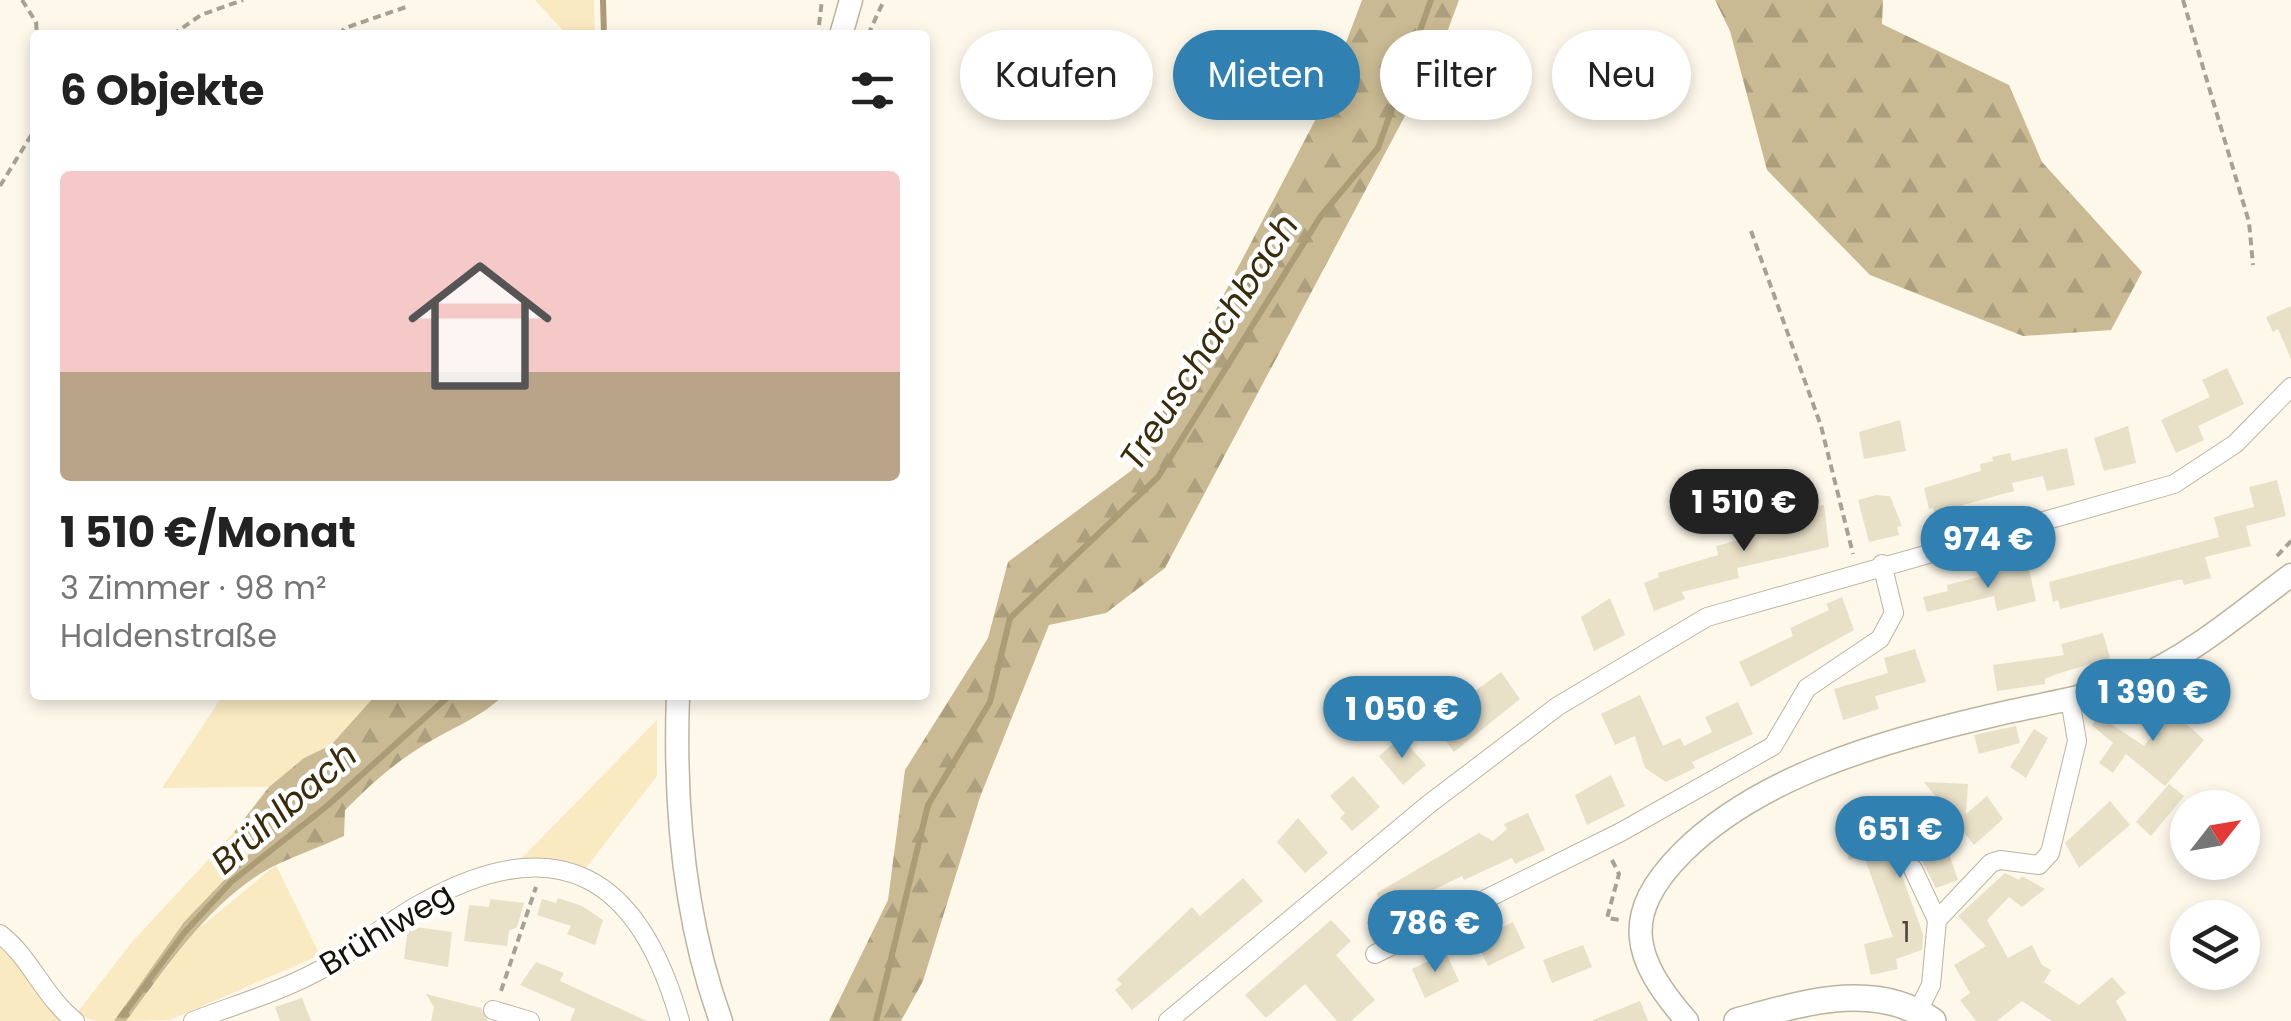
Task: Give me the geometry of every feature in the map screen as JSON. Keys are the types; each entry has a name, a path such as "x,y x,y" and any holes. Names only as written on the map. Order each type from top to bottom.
{"main road":[{"path":"1737,1021 1812,1001 1845,997 1880,1000 1926,1016"}],"street":[{"path":"842,30 851,0"},
{"path":"1168,1021 1429,804 1558,706 1707,617 1882,564 2174,484 2235,444 2291,387"},
{"path":"1375,954 1603,842 1773,746 1808,688 1880,639 1894,613 1882,564"},
{"path":"1687,1021 1647,968 1639,939 1648,894 1695,840 1790,782 1897,742 2132,681 2171,662 2291,575"},
{"path":"1937,920 1992,863 2000,860 2029,866 2039,864 2050,853 2077,742 2070,698"},
{"path":"678,700 679,827 696,932 721,1021"},
{"name":"Brühlweg","path":"193,1021 327,966 380,927 449,888 500,871 542,868 581,873 624,903 656,954 680,1021"},
{"path":"1913,869 1937,920 1926,1016"},
{"path":"0,934 14,945 62,1011 75,1021"},
{"path":"493,1010 530,1021"}],"path":[{"path":"22,0 37,30"},
{"path":"179,30 201,15 243,0"},
{"path":"819,30 822,0"},
{"path":"870,30 884,0"},
{"path":"2183,0 2249,222 2253,265"},
{"path":"344,30 406,7"},
{"path":"0,186 30,137"},
{"path":"1750,231 1821,426 1858,571"},
{"path":"1603,842 1619,874 1606,918 1640,922"},
{"path":"493,1010 518,952 542,868"}],"shaded area":[{"path":"535,0 594,0 595,30 562,30"},
{"path":"220,700 372,700 331,745 304,758 269,787 162,788"},
{"path":"657,720 657,776 585,869 522,858"},
{"path":"234,832 255,848 184,922 114,1021 95,1021 76,1014 133,941"},
{"path":"276,865 320,955 170,1020 126,1021 193,933"},
{"path":"0,944 8,949 65,1021 0,1021"}],"green space":[{"path":"1362,0 1459,0 1448,30 1380,30 1380,120 1403,120 1165,568 1106,613 1049,625 980,797 923,981 901,1021 829,1021 888,900 905,770 988,638 1008,562 1132,470 1315,120 1360,120 1360,30 1351,30"},
{"path":"1715,0 1883,0 1882,24 2009,85 2042,162 2142,272 2111,330 2023,336 1870,275 1767,170 1730,31"},
{"path":"372,700 498,700 392,767 345,810 344,836 278,864 233,894 175,955 126,1021 114,1021 184,922 254,849 234,832 269,787 304,758 331,745"}],"building":[{"path":"2291,306 2291,359 2278,329 2273,332 2266,317"},
{"path":"2227,368 2244,404 2198,426 2204,440 2176,453 2161,420 2210,397 2202,380"},
{"path":"1900,420 1906,451 1864,459 1859,432"},
{"path":"2128,426 2136,463 2104,471 2094,438"},
{"path":"2067,448 2075,485 2047,491 2043,476 2012,483 2014,491 1963,505 1965,516 1937,523 1933,508 1929,509 1924,488 1981,471 1980,464 1993,461 1992,457 2010,453 2012,461"},
{"path":"2277,480 2286,516 2246,526 2251,546 2205,557 2211,578 2184,585 2182,579 2060,609 2058,600 2053,602 2049,582 2219,537 2214,517 2254,507 2249,487"},
{"path":"1890,496 1902,526 1897,527 1899,535 1869,542 1858,500"},
{"path":"1824,505 1829,547 1737,568 1739,578 1682,592 1685,599 1654,611 1644,583 1659,577 1658,573 1718,555 1716,546 1751,537 1749,528 1759,526 1758,519 1770,516 1773,510 1780,515"},
{"path":"2028,565 2036,601 1997,611 1994,596 1927,612 1923,597 1948,591 1947,585"},
{"path":"1842,597 1854,630 1751,687 1739,662 1793,636 1790,628 1829,610 1826,604"},
{"path":"1610,598 1625,635 1594,651 1581,617"},
{"path":"2103,633 2110,658 2057,674 2045,679 2045,684 1997,691 1993,665 2064,655 2061,644"},
{"path":"1915,649 1926,682 1875,696 1879,709 1843,720 1834,689 1888,673 1884,658"},
{"path":"1501,672 1520,699 1454,752 1433,722"},
{"path":"1640,695 1663,746 1680,738 1684,746 1712,732 1705,717 1738,702 1753,734 1692,762 1695,768 1666,782 1645,768 1635,736 1615,745 1601,714"},
{"path":"2171,695 2182,720 2204,740 2165,786 2126,754 2113,773 2099,763 2113,743 2092,725 2099,716 2144,746 2160,726 2151,704"},
{"path":"2016,726 2020,743 1979,754 1974,735"},
{"path":"2034,729 2048,738 2026,778 2010,767"},
{"path":"1401,737 1426,765 1403,785 1379,756"},
{"path":"1611,775 1625,806 1587,825 1575,795"},
{"path":"1353,776 1380,807 1352,831 1340,818 1345,813 1330,796"},
{"path":"1924,782 1968,784 1966,814 1987,796 2003,819 1974,845"},
{"path":"2169,784 2176,790 2170,790 2170,813 2151,836 2136,822"},
{"path":"2110,801 2130,825 2079,868 2065,843"},
{"path":"1528,813 1545,850 1515,864 1512,858 1464,880 1462,876 1415,899 1419,906 1386,922 1377,893 1479,833 1493,841 1507,829 1504,824"},
{"path":"1935,813 1958,880 1936,888 1921,859 1903,861 1901,873 1923,934 1922,950 1896,959 1898,969 1871,975 1864,944 1893,937 1864,856 1849,860 1843,837"},
{"path":"1298,818 1328,853 1305,873 1277,842"},
{"path":"2005,873 2019,880 2022,876 2045,889 2022,907 2009,897 1987,920 2008,958 2032,945 2042,965 2051,970 2044,982 2079,1005 2112,977 2126,993 2116,1001 2127,1021 2052,1021 2022,1001 1997,1021 1976,1021 1960,1000 1970,993 1954,965 1986,946 1958,916"},
{"path":"1243,878 1263,901 1132,1010 1115,990 1122,984 1117,979 1192,907 1200,916"},
{"path":"558,898 582,906 603,920 595,945 567,934 571,926 537,915 542,899 556,903"},
{"path":"490,899 524,903 517,927 509,931 507,946 464,941 469,905 489,907"},
{"path":"1331,920 1351,941 1336,955 1375,1000 1351,1021 1337,1021 1305,984 1266,1018 1245,995"},
{"path":"1513,922 1525,948 1488,966 1476,940"},
{"path":"408,926 452,932 448,967 404,959"},
{"path":"1583,945 1592,967 1552,983 1543,960"},
{"path":"1446,953 1459,981 1425,998 1412,969"},
{"path":"536,962 564,973 560,981 647,1021 570,1021 575,1009 520,985"},
{"path":"426,994 481,1008 488,1021 431,1021 434,1007"},
{"path":"302,998 311,1021 280,1021 275,1007"},
{"path":"1640,1001 1648,1021 1593,1021 1593,1020"}],"waterway":[{"name":"Brühlbach","path":"603,0 604,30"},
{"name":"Treuschachbach","path":"876,1021 928,805 990,702 1010,618 1158,477 1320,217 1378,148 1431,0"},
{"name":"Brühlbach","path":"123,1015 184,933 231,882 327,806 444,700"}]}
